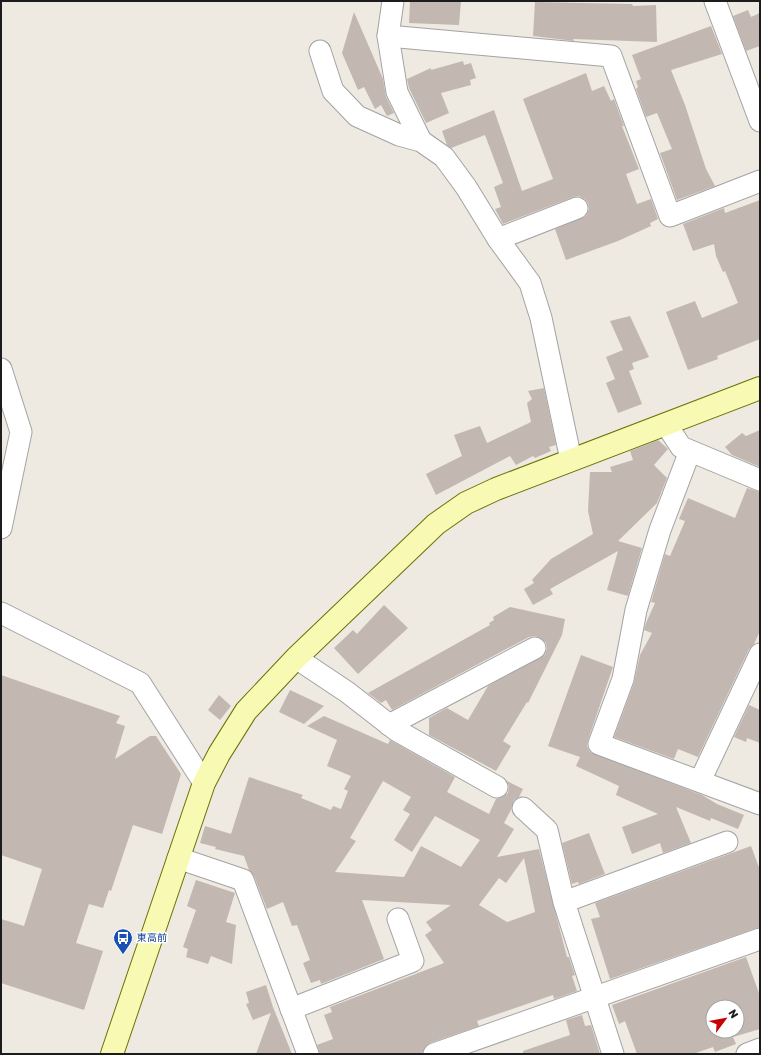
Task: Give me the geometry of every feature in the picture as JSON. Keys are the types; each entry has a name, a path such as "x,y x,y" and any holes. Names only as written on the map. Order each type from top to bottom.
{"street":[{"path":"393,1 388,36 397,92 421,142"},
{"path":"715,1 760,121"},
{"path":"388,36 611,56 670,216 760,181"},
{"path":"320,51 333,91 358,116 399,135 421,142 444,157 466,187 498,239 530,284 541,318 571,460"},
{"path":"498,239 577,208"},
{"path":"1,369 21,432 1,528"},
{"path":"112,1054 204,783 219,754 246,711 296,658 436,524 466,503 496,489 760,388"},
{"path":"666,424 681,447 760,480"},
{"path":"690,451 660,530 636,610 623,679 599,744 760,804"},
{"path":"1,614 140,682 204,783"},
{"path":"389,725 535,648"},
{"path":"700,781 760,654"},
{"path":"296,658 347,692 389,725 497,787"},
{"path":"523,808 547,830 564,902 613,1054"},
{"path":"564,902 727,842"},
{"path":"178,858 243,880 308,1054"},
{"path":"291,1009 413,961 398,919"},
{"path":"434,1054 760,940"},
{"path":"747,1054 760,1049"}],"building":[{"path":"410,1 461,1 459,25 409,23"},
{"path":"535,2 632,4 633,6 656,5 657,42 573,39 574,41 533,36"},
{"path":"748,10 751,17 760,13 760,46 746,51 733,16"},
{"path":"354,12 383,79 386,97 394,113 387,116 381,105 375,109 364,87 358,90 342,53"},
{"path":"711,26 722,54 671,70 685,105 706,169 715,186 677,200 660,153 672,149 657,113 646,117 636,89 638,87 636,81 641,79 632,55"},
{"path":"463,61 464,65 471,63 476,78 470,80 471,85 441,93 449,113 426,123 409,88 407,79 431,68 431,70"},
{"path":"586,73 592,91 604,86 611,101 614,99 624,126 622,126 639,169 626,174 637,204 651,199 658,219 650,223 651,226 618,241 566,260 555,229 586,216 589,209 588,203 585,199 579,196 573,197 503,224 495,209 501,207 494,187 503,183 485,135 451,148 447,145 442,131 494,110 522,191 553,179 523,99"},
{"path":"760,200 760,339 717,356 718,359 688,370 666,312 695,301 702,318 738,303 725,271 723,272 716,256 714,244 693,251 683,224 724,208 725,213"},
{"path":"630,316 649,357 632,363 634,369 629,371 642,404 618,413 606,383 615,379 606,357 623,350 610,321"},
{"path":"544,388 556,445 549,447 551,451 535,458 533,456 516,465 510,456 436,495 426,474 462,456 454,435 480,426 487,443 531,422 527,403 532,399 528,391"},
{"path":"760,430 760,467 732,455 725,447 742,433 746,436"},
{"path":"658,440 668,449 654,465 667,478 657,503 618,541 642,548 628,596 607,590 618,551 550,589 553,594 533,605 524,589 534,583 532,580 551,559 593,534 588,511 590,472 612,472 610,467 633,460 630,451"},
{"path":"747,488 760,492 760,631 754,644 749,649 698,757 678,749 674,759 614,737 634,683 640,655 652,633 644,630 655,603 651,602 665,554 670,556 685,521 679,519 688,498 735,518"},
{"path":"384,605 408,628 358,674 334,648 353,630 357,634"},
{"path":"510,607 565,619 562,635 528,703 527,702 503,741 511,746 496,771 429,735 429,718 447,708 468,720 488,686 545,655 547,649 546,643 541,638 535,636 529,637 392,710 386,700 381,703 368,693 490,625 489,623 494,620 493,617"},
{"path":"581,655 613,667 588,740 587,746 590,752 702,795 717,804 744,815 738,829 711,818 710,821 676,807 691,843 663,853 660,843 632,854 622,827 658,814 616,795 619,786 576,766 580,757 548,746"},
{"path":"1,675 120,716 116,723 125,726 115,759 150,736 156,736 181,774 162,834 133,825 111,891 109,890 103,908 89,904 76,943 103,951 84,1010 1,983 1,919 24,926 42,869 1,855"},
{"path":"290,690 324,706 304,724 279,712"},
{"path":"219,695 231,706 220,720 208,710"},
{"path":"749,705 760,710 760,743 747,738 746,742 734,737"},
{"path":"324,716 388,744 390,740 455,777 447,792 489,814 496,799 503,797 508,793 509,786 507,781 523,789 519,797 514,800 511,810 504,823 514,829 497,857 539,849 567,957 569,957 575,975 572,976 577,991 554,999 553,995 477,1021 479,1026 430,1043 425,1047 422,1054 320,1054 317,1045 333,1039 324,1015 332,1012 330,1007 444,963 425,935 432,930 426,922 451,905 362,900 384,959 321,984 320,980 311,983 303,963 310,960 297,925 292,926 283,902 267,909 254,876 249,870 244,856 215,849 216,847 200,843 205,826 231,834 249,777 303,795 301,798 331,810 333,806 341,809 348,791 344,789 351,776 327,766 337,740 307,726","holes":["383,781 411,797 403,810 410,814 394,840 412,852 435,816 480,840 461,867 421,846 404,877 335,872 356,841 350,838","524,858 535,912 507,922 479,905 499,878 506,883"]},
{"path":"589,833 605,874 579,884 578,882 572,884 562,843"},
{"path":"751,846 760,870 760,927 610,979 591,919 600,917 595,903"},
{"path":"196,880 235,893 226,922 236,925 232,964 211,956 208,964 186,957 188,949 183,947 196,910 187,906"},
{"path":"746,957 760,996 760,1029 745,1033 745,999 705,999 705,1039 734,1039 736,1044 715,1052 713,1047 693,1054 637,1054 625,1021 619,1024 612,1005"},
{"path":"266,985 273,1007 292,1054 256,1054 271,1013 253,1020 246,1004 249,1003 246,992"},
{"path":"582,1015 585,1026 591,1025 600,1054 523,1054 523,1051 570,1035 566,1020"}],"place":[{"name":"東高前","path":"123,955"}]}
